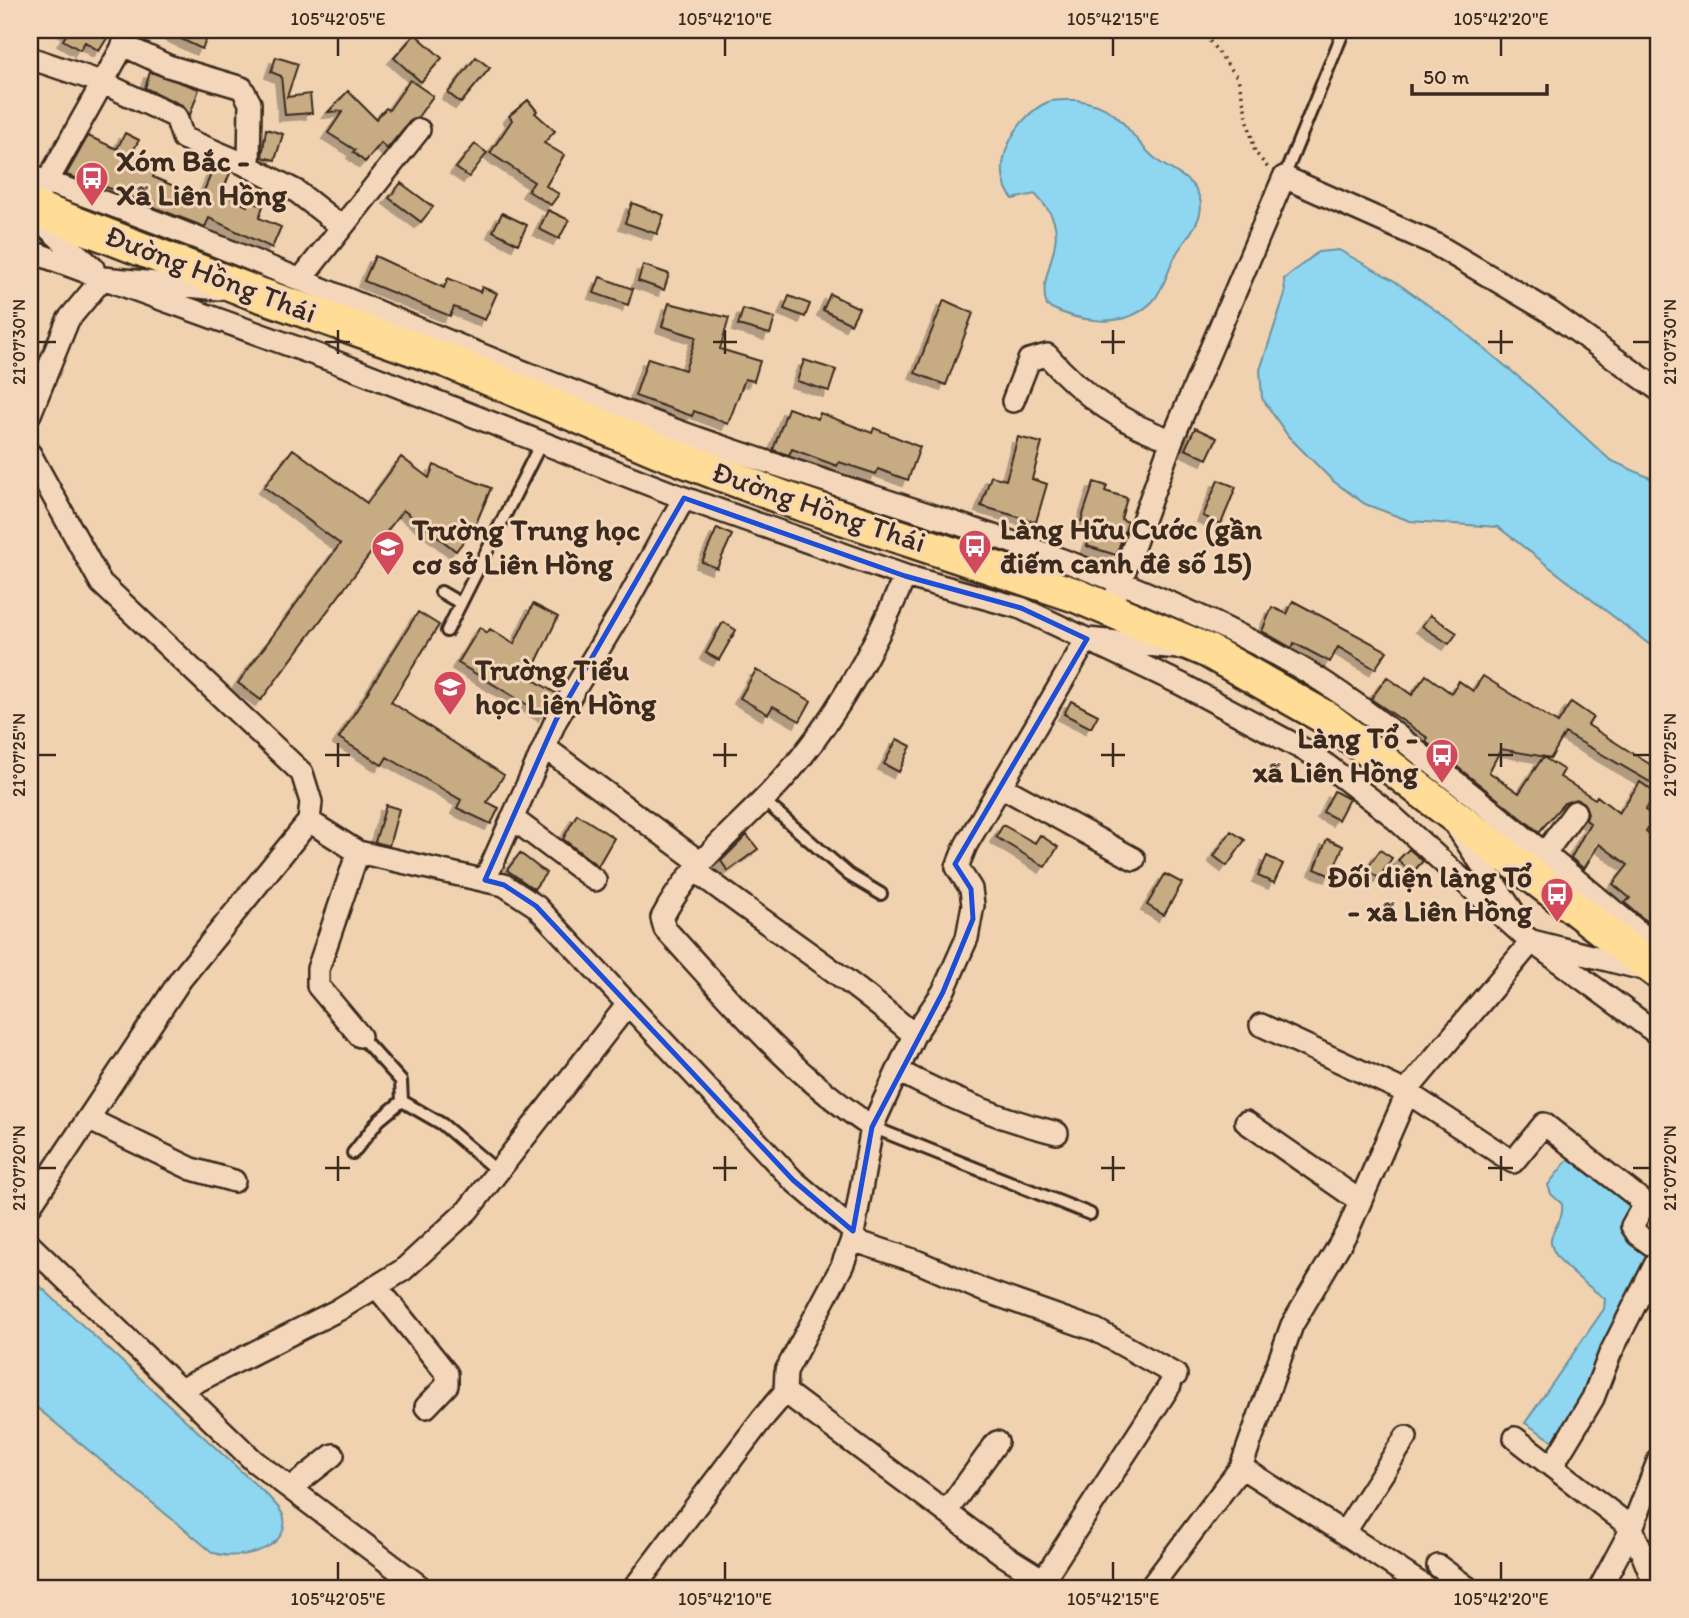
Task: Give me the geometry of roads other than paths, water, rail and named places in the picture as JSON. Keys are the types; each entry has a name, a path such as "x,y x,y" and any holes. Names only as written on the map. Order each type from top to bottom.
{"main road":[{"name":"Đường Hồng Thái","path":"36,188 252,292 447,361 660,452 784,498 1000,568 1115,595 1328,719 1444,807 1537,863 1659,973"}],"street":[{"path":"30,200 128,37 167,66 242,88 250,103 249,167"},
{"path":"30,58 101,82 176,117 183,138 296,191 342,227"},
{"path":"301,279 419,130"},
{"path":"1115,595 1172,440 1284,177 1435,244 1550,312 1659,390"},
{"path":"36,188 301,279 513,368 1294,664 1363,708 1537,863 1659,949"},
{"path":"30,212 90,264 101,277 252,292"},
{"path":"30,251 328,359 684,498 905,576 1021,608 1181,684 1312,754 1389,813 1532,941 1659,1035"},
{"path":"30,414 68,320 101,277"},
{"path":"1013,401 1029,360 1047,355 1089,397 1136,426 1172,440"},
{"path":"647,484 660,452"},
{"path":"30,454 101,583 302,773 311,802 309,821 181,979 30,1206"},
{"path":"485,880 556,720 624,607 684,498"},
{"path":"1000,568 1087,639 1208,651"},
{"path":"872,1128 811,1083 777,1051 665,929 663,918 698,867 763,800 808,746 851,681 888,617 905,576"},
{"path":"634,1588 785,1392 786,1371 842,1266 853,1236 872,1128 914,1035 943,992 967,938 973,905 971,889 957,867 958,860 1087,639"},
{"path":"544,747 698,867 785,939 879,1004 914,1035"},
{"path":"1002,787 1134,859"},
{"path":"1444,807 1532,941 1659,973"},
{"path":"1537,863 1575,812"},
{"path":"512,818 596,880"},
{"path":"309,821 358,852 505,885 536,906 793,1180 853,1236 983,1290 1096,1330 1173,1380 1046,1585 785,1392"},
{"path":"358,852 318,969 318,986 360,1036"},
{"path":"1150,1588 1241,1467 1292,1325 1347,1233 1408,1093 1532,941"},
{"path":"180,1390 257,1353 403,1270 468,1210 628,1004"},
{"path":"1261,1025 1408,1093 1513,1162 1544,1125 1560,1134 1640,1199 1641,1210 1632,1226 1638,1235 1659,1250"},
{"path":"898,1071 984,1112 1057,1133"},
{"path":"88,1119 192,1169 234,1181"},
{"path":"1246,1122 1360,1201"},
{"path":"30,1245 254,1461 422,1588"},
{"path":"1552,1466 1593,1398 1610,1354 1659,1257"},
{"path":"377,1287 447,1374 447,1385 426,1406"},
{"path":"1344,1533 1406,1437"},
{"path":"1515,1438 1632,1528 1656,1588"},
{"path":"946,1511 998,1442"},
{"path":"291,1488 333,1455"},
{"path":"1600,1588 1632,1528 1659,1460"},
{"path":"1241,1467 1427,1588"},
{"path":"1438,1566 1468,1588"}],"lane":[{"path":"1284,177 1344,30"},
{"path":"447,631 541,443"},
{"path":"441,592 460,603"},
{"path":"763,800 849,875 881,894"},
{"path":"360,1036 401,1081 402,1101"},
{"path":"402,1101 442,1124 498,1171"},
{"path":"353,1153 379,1120 402,1101"},
{"path":"872,1128 1090,1214"}],"water":[{"path":"1076,100 1106,109 1116,116 1158,161 1188,181 1200,199 1198,220 1178,251 1156,298 1140,312 1114,320 1086,319 1047,306 1045,284 1056,239 1052,217 1035,194 1013,199 1006,187 1003,173 1008,145 1025,119 1048,102"},
{"path":"1339,250 1393,280 1452,322 1526,383 1610,460 1659,482 1659,652 1498,527 1410,521 1365,504 1333,481 1288,436 1262,398 1260,370 1285,294 1284,279 1318,252"},
{"path":"1573,1153 1635,1205 1656,1254 1595,1376 1555,1442 1525,1423 1604,1309 1605,1299 1563,1264 1552,1247 1552,1234 1562,1214 1562,1204 1551,1194 1548,1185"},
{"path":"30,1277 268,1496 284,1518 278,1539 269,1546 246,1554 233,1556 212,1552 30,1402"}],"place":[{"name":"Xóm Bắc - Xã Liên Hồng","path":"92,208"},
{"name":"Làng Hữu Cước (gần điếm canh đê số 15)","path":"975,576"},
{"name":"Trường Trung học cơ sở Liên Hồng","path":"388,577"},
{"name":"Trường Tiểu học Liên Hồng","path":"450,717"},
{"name":"Làng Tổ - xã Liên Hồng","path":"1442,785"},
{"name":"Đối diện làng Tổ - xã Liên Hồng","path":"1557,924"}]}
